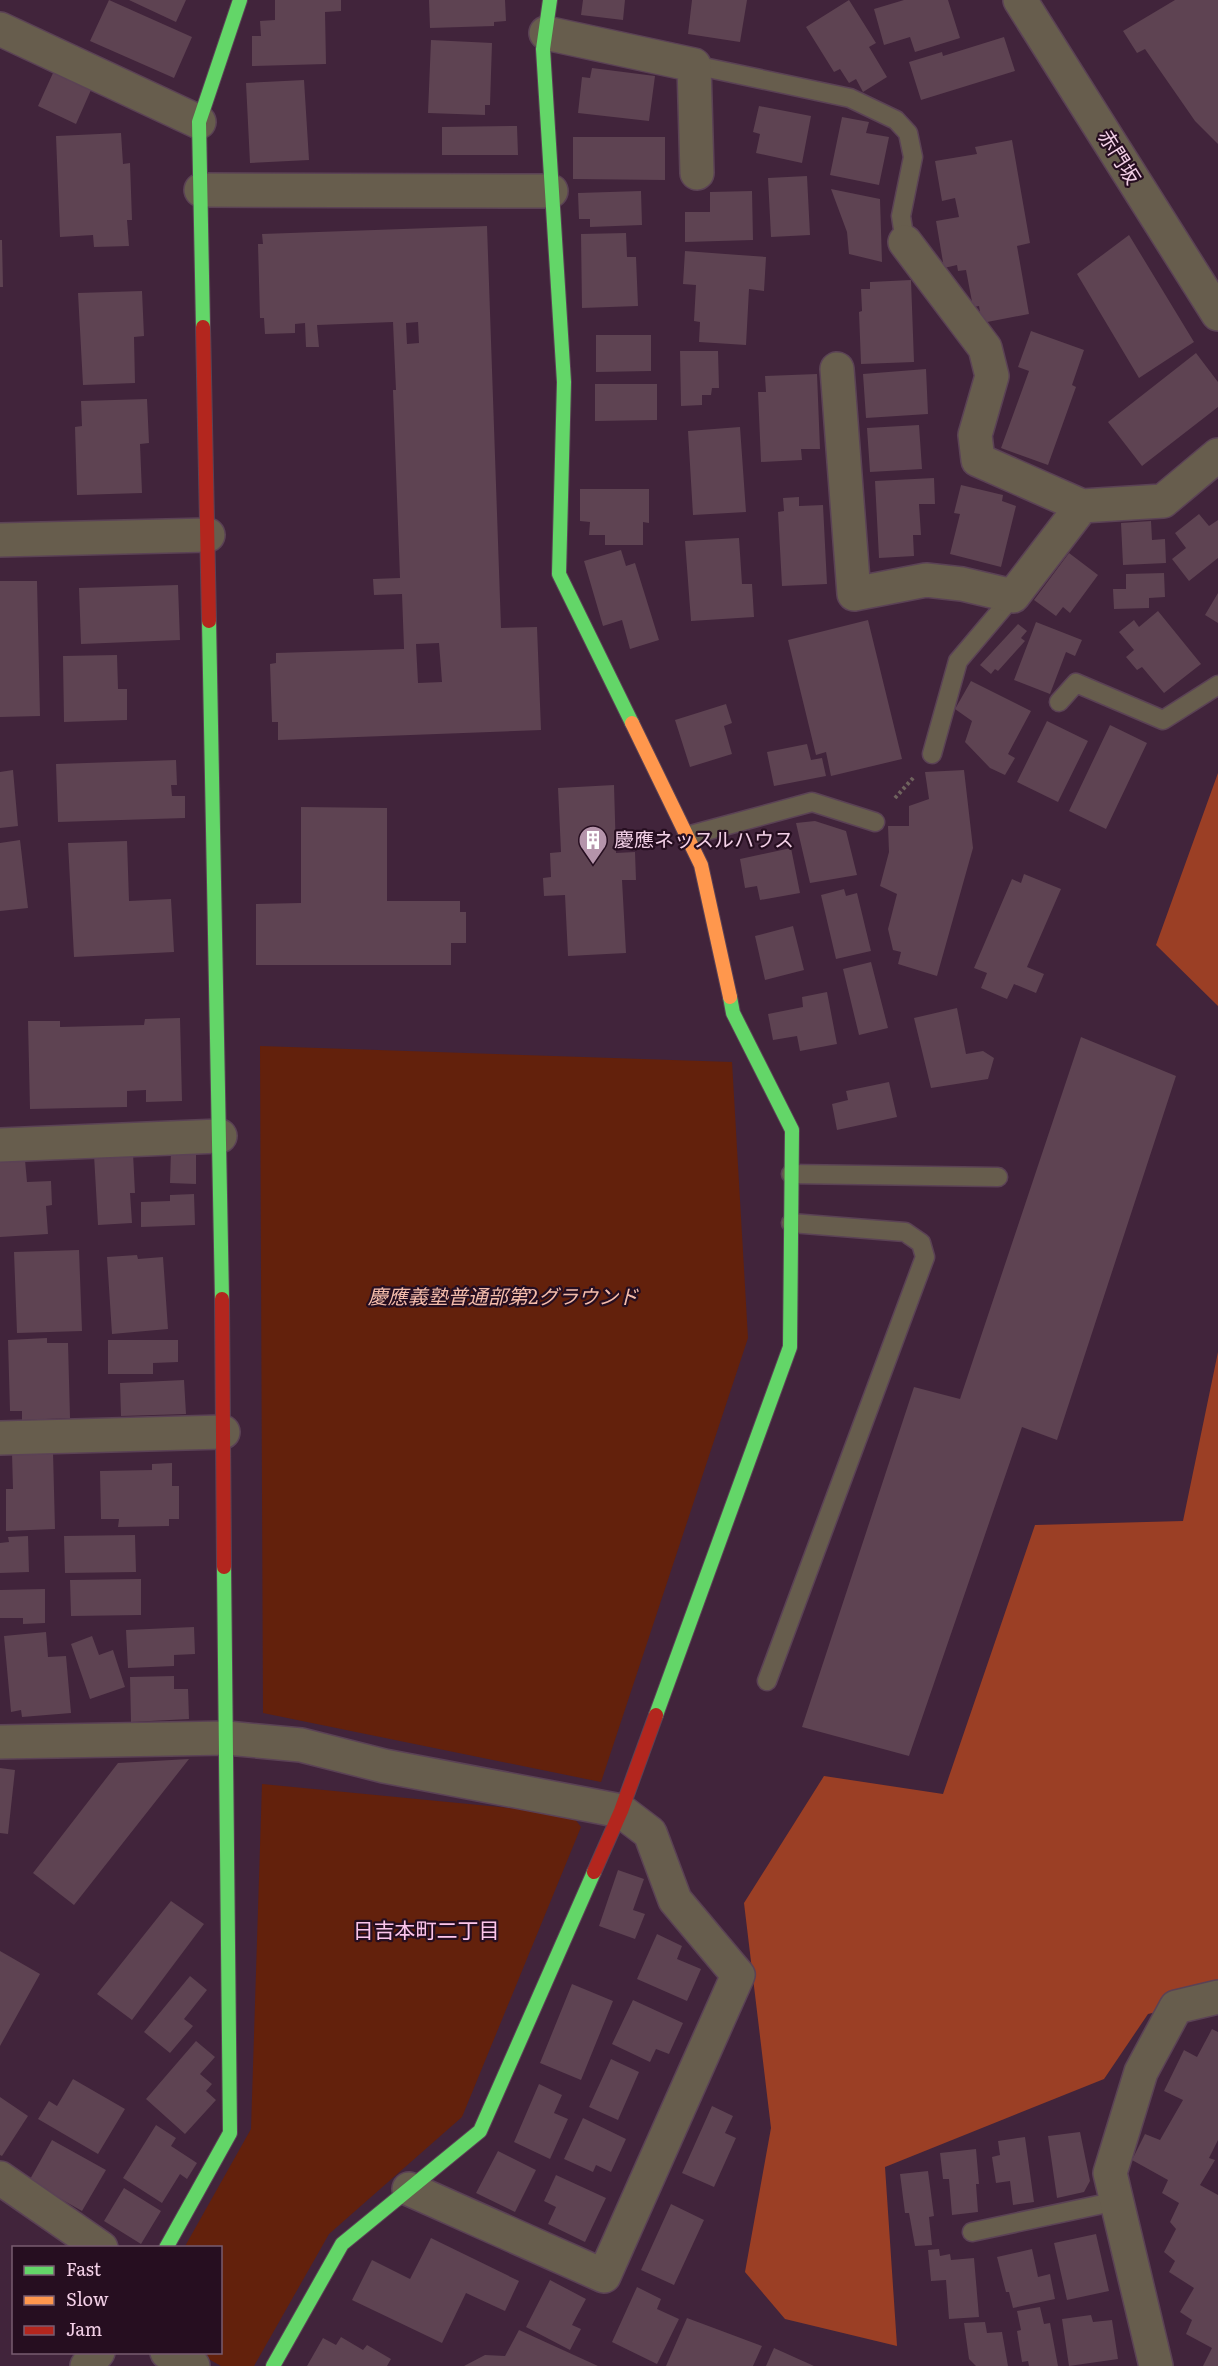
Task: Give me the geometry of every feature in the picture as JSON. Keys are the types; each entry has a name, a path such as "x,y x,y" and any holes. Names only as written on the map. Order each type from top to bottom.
{"street":[{"path":"167,2246 230,2133 220,1136 199,122 240,0"},
{"path":"273,2366 342,2244 480,2131 621,1811 790,1347 792,1130 734,1012 701,865 559,574 564,382 543,49 550,0"},
{"name":"赤門坂","path":"1020,0 1218,314"},
{"path":"0,29 199,122"},
{"path":"546,33 694,65 697,172"},
{"path":"201,190 551,191"},
{"path":"905,242 986,348 992,376 975,435 978,460 1082,506 1163,501 1218,454"},
{"path":"837,369 854,594 926,580 962,584 1013,596 1082,506"},
{"path":"0,540 208,535"},
{"path":"0,1144 220,1136"},
{"path":"0,1438 224,1432"},
{"path":"0,1742 227,1738 301,1745 384,1766 621,1811 650,1833 675,1900 738,1975 604,2276 409,2189"},
{"path":"1156,2366 1110,2173 1141,2072 1176,2007 1218,1997"},
{"path":"0,2178 100,2246"},
{"path":"87,2366 96,2354"},
{"path":"171,2354 193,2366"}],"lane":[{"path":"694,65 850,98 896,120 908,133 913,157 901,216 905,242"},
{"path":"932,754 957,661 1013,596"},
{"path":"1059,702 1076,683 1163,720 1218,684"},
{"path":"687,836 812,802 875,822"},
{"path":"791,1174 998,1177"},
{"path":"767,1681 925,1257 921,1243 905,1232 791,1223"},
{"path":"972,2232 1117,2201"}],"path":[{"path":"875,822 932,754"}],"green space":[{"name":"慶應義塾普通部第2グラウンド","path":"260,1046 732,1062 748,1338 601,1782 263,1713"},
{"path":"262,1784 571,1814 581,1827 462,2117 329,2234 254,2366 221,2366 200,2354 222,2354 222,2246 185,2246 251,2129"}],"shaded area":[{"path":"1218,773 1218,1006 1156,945"},
{"path":"1218,1352 1218,1997 1148,2014 1104,2079 885,2167 897,2346 785,2319 745,2272 771,2128 744,1903 824,1776 943,1794 1035,1525 1183,1521"}],"building":[{"path":"109,0 192,37 174,78 90,41"},
{"path":"129,0 186,0 176,22"},
{"path":"275,0 341,0 341,11 325,12 326,64 252,66 252,36 261,36 260,21 275,20"},
{"path":"429,0 505,0 506,21 494,22 494,26 430,28"},
{"path":"583,0 625,0 623,20 581,15"},
{"path":"692,0 747,0 740,42 688,34"},
{"path":"849,0 876,43 869,47 887,77 863,92 856,79 849,83 840,69 834,72 806,27"},
{"path":"904,0 948,0 960,38 915,52 910,37 884,45 874,9"},
{"path":"1175,0 1218,0 1218,144 1195,121 1145,49 1137,53 1123,31"},
{"path":"1004,37 1015,71 921,100 909,62 942,52 943,56"},
{"path":"431,40 492,43 490,105 485,105 485,115 428,113"},
{"path":"592,68 655,76 649,121 578,113 582,77 590,78"},
{"path":"53,73 91,90 76,124 38,106"},
{"path":"304,80 309,160 250,163 246,83"},
{"path":"759,106 811,116 802,163 756,153 760,134 753,132"},
{"path":"842,117 869,122 866,133 889,137 879,185 830,175"},
{"path":"517,126 518,155 442,155 442,127"},
{"path":"121,133 123,164 130,163 132,220 127,220 129,246 94,247 93,235 60,237 56,136"},
{"path":"573,137 665,137 665,180 573,179"},
{"path":"1012,140 1030,243 1017,246 1029,314 982,323 979,306 973,307 966,270 958,271 957,265 944,268 936,221 959,217 955,198 942,201 935,161 977,154 975,147"},
{"path":"807,176 810,235 771,237 768,178"},
{"path":"831,189 880,199 882,262 849,254 847,232"},
{"path":"641,191 642,225 590,227 590,219 579,219 578,193"},
{"path":"752,191 753,240 685,242 685,212 710,212 710,192"},
{"path":"487,226 501,628 537,627 541,730 278,740 278,722 272,722 270,664 276,663 276,653 404,649 402,594 374,595 373,579 400,578 393,390 396,390 393,322 317,325 319,347 306,347 305,323 295,324 295,333 265,334 264,318 260,318 258,244 263,244 262,234","holes":["418,322 419,343 407,344 406,323","439,643 442,682 418,683 416,644"]},
{"path":"626,233 627,257 636,257 638,306 582,308 581,234"},
{"path":"1129,235 1194,342 1139,378 1077,274"},
{"path":"0,240 2,240 3,287 0,287"},
{"path":"685,251 766,257 764,291 749,289 746,345 699,342 700,322 694,321 696,285 683,284"},
{"path":"911,280 914,362 861,364 859,312 862,311 861,289 870,289 870,282"},
{"path":"142,291 144,336 134,337 135,383 83,385 78,293"},
{"path":"1031,331 1084,350 1072,385 1076,387 1048,465 1001,448 1029,371 1018,367"},
{"path":"596,335 651,335 651,371 596,372"},
{"path":"680,351 718,351 719,388 712,388 711,395 702,395 702,405 681,406"},
{"path":"1196,353 1218,382 1218,407 1142,466 1108,422"},
{"path":"926,369 928,414 866,418 863,374"},
{"path":"817,374 820,449 801,449 802,460 761,462 758,392 766,392 765,376"},
{"path":"595,384 657,384 657,420 595,421"},
{"path":"147,399 149,443 140,444 142,493 77,495 75,427 82,426 81,401"},
{"path":"919,425 922,469 870,472 867,428"},
{"path":"740,427 746,512 693,515 688,431"},
{"path":"934,478 935,504 919,504 921,535 913,535 914,556 879,558 875,481"},
{"path":"961,485 1003,495 1002,501 1016,506 1001,567 950,554 960,514 954,513"},
{"path":"580,489 649,489 649,523 643,522 643,545 605,545 605,535 589,535 590,522 580,521"},
{"path":"799,497 799,506 823,505 827,584 782,586 778,512 784,511 783,498"},
{"path":"1199,514 1209,526 1218,520 1218,558 1189,581 1172,559 1186,548 1175,533"},
{"path":"1151,521 1152,540 1165,539 1166,563 1123,565 1121,523"},
{"path":"739,538 742,584 752,584 754,617 691,621 685,541"},
{"path":"621,550 626,566 635,563 659,640 630,649 622,620 603,626 584,561"},
{"path":"1069,553 1098,575 1070,613 1063,607 1056,616 1034,600"},
{"path":"1164,573 1165,597 1149,598 1149,608 1114,609 1113,589 1126,589 1126,574"},
{"path":"0,581 37,581 40,716 0,717"},
{"path":"178,585 180,640 81,644 79,588"},
{"path":"1218,593 1218,623 1205,615"},
{"path":"1158,611 1201,664 1164,693 1142,667 1137,670 1126,657 1134,650 1119,632 1134,620 1139,627"},
{"path":"868,620 902,759 831,776 826,752 816,755 788,640"},
{"path":"1036,622 1082,640 1075,656 1066,652 1050,694 1014,680"},
{"path":"1018,624 1027,631 1021,638 1025,641 998,671 995,669 991,674 980,665"},
{"path":"117,655 118,689 127,689 127,720 64,722 63,656"},
{"path":"971,681 1031,711 1008,754 1015,758 1005,775 990,768 965,742 972,721 955,709"},
{"path":"726,704 732,723 724,726 732,754 690,767 675,720"},
{"path":"1047,721 1088,741 1058,802 1017,782"},
{"path":"1110,725 1147,743 1106,829 1069,811"},
{"path":"807,744 811,760 822,758 826,776 774,786 767,752"},
{"path":"176,760 177,785 171,785 172,796 185,796 185,818 58,822 56,764"},
{"path":"13,770 18,826 0,828 0,772"},
{"path":"964,770 973,848 937,976 898,964 901,952 893,950 888,929 897,894 880,886 889,852 888,826 909,826 909,806 929,799 925,772"},
{"name":"慶應ネッスルハウス","path":"614,785 616,853 635,852 636,880 622,880 626,953 568,956 565,895 544,896 543,878 551,877 550,853 561,852 558,788"},
{"path":"301,807 387,808 387,901 460,901 460,912 466,912 466,943 451,943 451,965 256,965 256,904 301,903"},
{"path":"815,821 846,831 857,875 810,883 796,823"},
{"path":"20,840 28,908 0,911 0,843"},
{"path":"127,841 129,901 171,899 174,952 74,957 68,843"},
{"path":"791,848 800,893 760,900 757,886 745,888 740,859"},
{"path":"1024,874 1061,889 1027,967 1044,974 1036,993 1014,984 1007,999 981,988 987,973 974,968 1012,879 1021,883"},
{"path":"844,889 846,896 857,893 871,951 836,959 821,895"},
{"path":"793,926 804,970 765,980 755,936"},
{"path":"871,962 888,1028 859,1035 843,969"},
{"path":"827,992 837,1044 800,1051 797,1036 773,1040 768,1014 803,1007 802,997"},
{"path":"957,1008 966,1054 983,1051 994,1058 988,1079 931,1088 914,1018"},
{"path":"180,1018 182,1101 146,1102 146,1090 127,1091 127,1107 30,1109 28,1021 60,1021 60,1027 144,1025 145,1019"},
{"path":"1081,1037 1176,1076 1057,1440 1022,1427 909,1756 802,1727 914,1387 960,1399"},
{"path":"889,1082 897,1117 837,1130 832,1104 848,1100 846,1091"},
{"path":"171,1150 196,1151 196,1184 170,1183"},
{"path":"133,1153 135,1193 130,1193 132,1223 98,1225 94,1155"},
{"path":"25,1160 27,1182 51,1181 52,1205 46,1206 48,1234 0,1237 0,1162"},
{"path":"194,1194 195,1225 141,1227 141,1202 170,1201 170,1195"},
{"path":"79,1250 82,1331 17,1333 14,1252"},
{"path":"137,1255 138,1259 163,1257 168,1329 112,1334 107,1257"},
{"path":"47,1338 47,1343 68,1343 70,1418 22,1420 22,1411 10,1411 8,1340"},
{"path":"108,1340 178,1340 178,1362 153,1363 153,1374 108,1374"},
{"path":"184,1380 186,1414 121,1416 120,1383"},
{"path":"53,1452 55,1529 6,1531 6,1489 13,1489 12,1453"},
{"path":"172,1463 172,1486 179,1486 179,1519 169,1519 169,1526 118,1527 119,1519 101,1519 100,1471 152,1470 152,1464"},
{"path":"135,1535 136,1572 65,1573 64,1536"},
{"path":"28,1536 29,1572 0,1573 0,1543 9,1542 8,1537"},
{"path":"141,1579 141,1615 71,1616 70,1580"},
{"path":"45,1589 45,1623 23,1624 23,1618 0,1618 0,1590"},
{"path":"194,1627 195,1654 174,1655 174,1666 128,1668 126,1630"},
{"path":"46,1632 48,1657 66,1656 71,1713 22,1717 21,1710 11,1712 4,1636"},
{"path":"92,1636 99,1655 113,1650 125,1687 90,1699 71,1644"},
{"path":"174,1676 174,1689 188,1689 189,1719 131,1722 130,1677"},
{"path":"189,1759 74,1905 33,1873 118,1763"},
{"path":"0,1768 15,1770 8,1834 0,1833"},
{"path":"618,1870 644,1879 633,1910 645,1914 635,1939 599,1926"},
{"path":"171,1901 204,1924 132,2020 97,1994"},
{"path":"657,1934 682,1946 677,1959 701,1969 687,2001 637,1979"},
{"path":"0,1951 40,1974 0,2046"},
{"path":"190,1976 207,1990 184,2019 193,2026 170,2053 144,2032"},
{"path":"572,1984 613,2001 581,2080 540,2063"},
{"path":"633,2000 683,2023 669,2054 656,2049 650,2062 612,2044"},
{"path":"1212,2029 1218,2032 1218,2140 1209,2158 1215,2160 1200,2185 1218,2195 1218,2366 1203,2366 1212,2348 1186,2334 1192,2320 1180,2312 1194,2288 1169,2272 1175,2261 1164,2252 1176,2229 1170,2222 1179,2203 1162,2193 1168,2180 1132,2160 1145,2134 1160,2140 1183,2100 1164,2091 1184,2050 1197,2057"},
{"path":"196,2041 215,2057 200,2074 212,2084 206,2091 216,2100 185,2134 146,2099"},
{"path":"611,2059 639,2072 618,2120 589,2107"},
{"path":"73,2079 125,2109 98,2154 38,2119 49,2101 57,2106"},
{"path":"539,2084 562,2095 554,2113 568,2119 550,2159 514,2142"},
{"path":"0,2097 28,2116 2,2156 0,2155"},
{"path":"712,2106 733,2116 725,2133 736,2138 714,2187 682,2173"},
{"path":"583,2118 626,2139 611,2172 596,2165 593,2172 564,2159"},
{"path":"156,2125 176,2138 171,2146 197,2163 187,2179 180,2174 162,2203 123,2178"},
{"path":"1080,2132 1090,2181 1084,2192 1057,2198 1048,2136"},
{"path":"1025,2137 1034,2202 1013,2205 1010,2181 996,2183 992,2157 1000,2155 998,2141"},
{"path":"52,2140 106,2170 82,2211 29,2181"},
{"path":"976,2149 979,2184 976,2184 978,2212 952,2215 949,2179 943,2179 940,2153"},
{"path":"498,2151 536,2170 515,2212 476,2193"},
{"path":"928,2171 934,2216 929,2217 932,2245 915,2246 909,2213 905,2213 900,2174"},
{"path":"556,2175 606,2198 585,2242 548,2224 556,2207 544,2201"},
{"path":"124,2188 161,2211 141,2244 104,2221"},
{"path":"671,2204 704,2220 674,2285 641,2270"},
{"path":"1096,2234 1109,2291 1067,2300 1054,2243"},
{"path":"431,2238 519,2281 505,2311 466,2293 442,2343 352,2300 372,2260 410,2279"},
{"path":"939,2249 940,2256 950,2254 951,2260 974,2258 979,2317 949,2319 946,2280 931,2281 928,2250"},
{"path":"1032,2249 1038,2277 1050,2274 1055,2299 1013,2308 1009,2292 1006,2292 997,2257"},
{"path":"550,2280 586,2299 572,2325 581,2329 570,2350 526,2327"},
{"path":"637,2287 661,2299 657,2309 679,2319 657,2364 612,2342"},
{"path":"1040,2307 1044,2324 1050,2323 1058,2366 1029,2366 1028,2361 1022,2362 1017,2331 1021,2330 1017,2311"},
{"path":"1091,2315 1093,2322 1112,2320 1118,2359 1069,2366 1062,2319"},
{"path":"687,2318 762,2346 753,2366 666,2366"},
{"path":"985,2322 987,2333 1002,2332 1008,2366 976,2366 969,2359 964,2323"},
{"path":"519,2330 598,2366 464,2366 485,2355 505,2356"},
{"path":"341,2337 363,2350 367,2345 391,2359 387,2366 307,2366 323,2338 336,2345"},
{"path":"774,2348 814,2366 766,2366"}],"traffic: fast":[{"path":"203,327 199,122 240,0"},
{"path":"550,0 543,49 564,382 559,574 632,723"},
{"path":"209,621 222,1299"},
{"path":"656,1715 790,1347 792,1130 733,1013 730,997"},
{"path":"167,2246 230,2133 224,1567"},
{"path":"273,2366 342,2244 480,2131 594,1872"}],"traffic: slow":[{"path":"632,723 701,865 730,997"}],"traffic: jam":[{"path":"203,327 209,621"},
{"path":"222,1299 224,1567"},
{"path":"594,1872 621,1811 656,1715"}],"place":[{"name":"慶應ネッスルハウス","path":"593,866"}],"district":[{"name":"日吉本町二丁目","path":"426,1931"}]}
